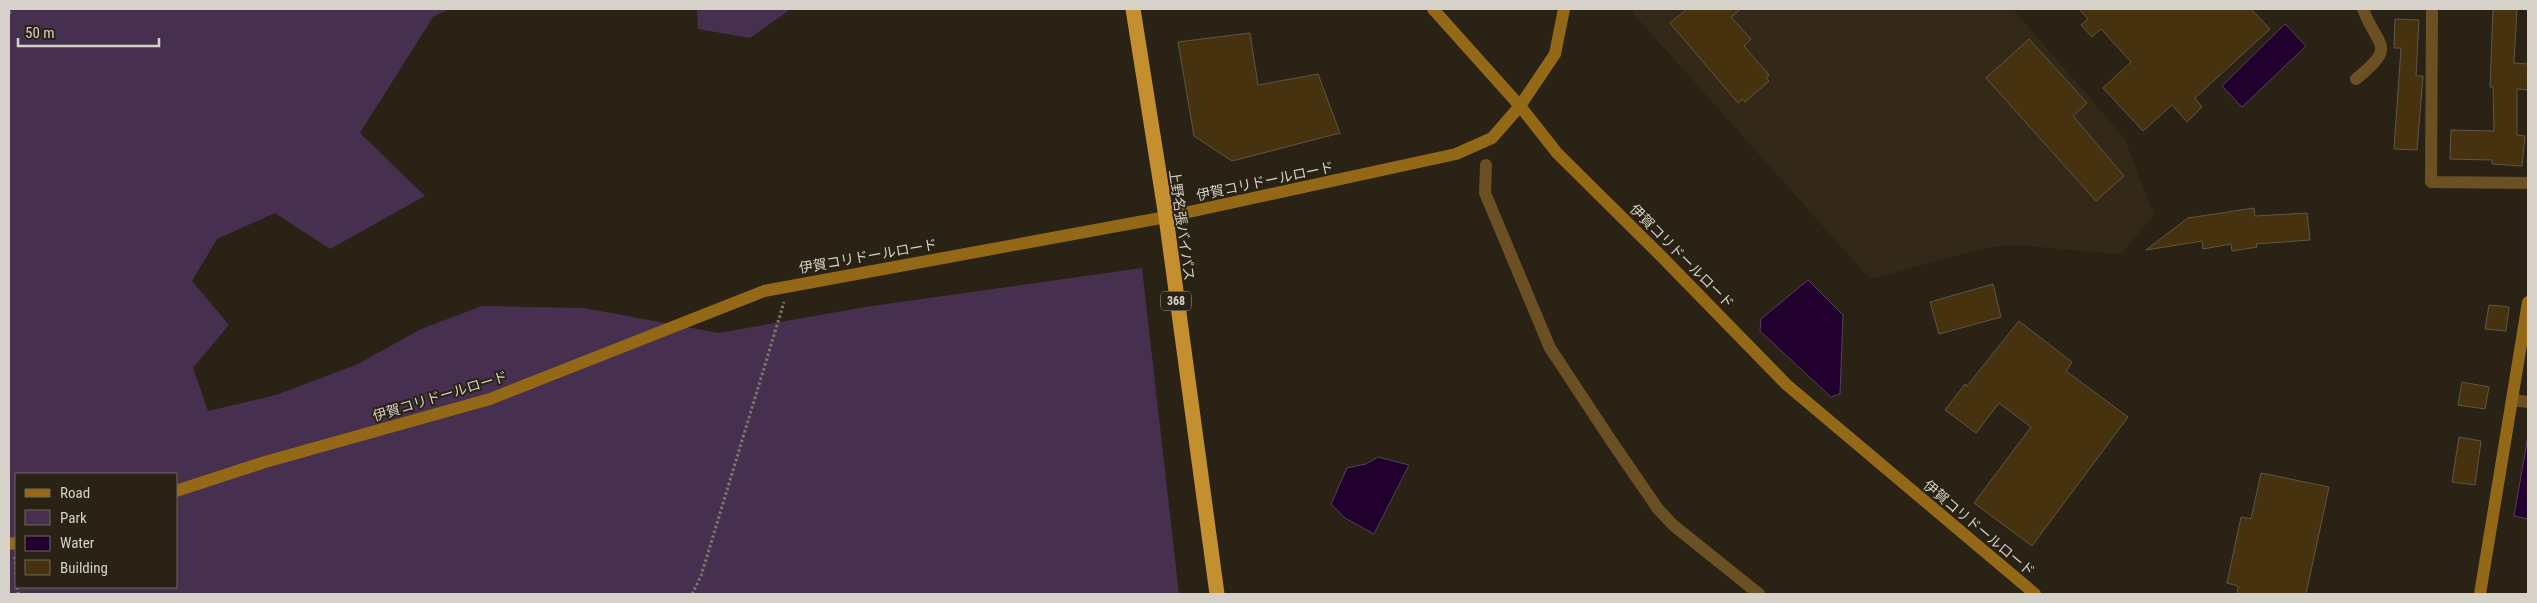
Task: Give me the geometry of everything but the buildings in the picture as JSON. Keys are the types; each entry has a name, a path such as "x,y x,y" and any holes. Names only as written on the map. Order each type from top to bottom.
{"highway":[{"name":"上野名張バイパス","path":"1134,9 1166,217 1217,594"}],"street":[{"path":"1433,9 1520,106 1555,54 1564,9"},
{"path":"2356,79 2379,60 2381,49 2379,40 2363,9"},
{"path":"2432,9 2431,182 2528,183"},
{"name":"伊賀コリドールロード","path":"178,490 265,462 490,399 764,291 1166,217 1456,154 1492,138 1520,106 1557,153 1667,261 1787,386 2035,594"},
{"path":"1486,165 1485,193 1550,348 1658,509 1701,549 1759,594"},
{"path":"2480,594 2528,302"},
{"path":"2512,400 2528,402"}],"path":[{"path":"9,13 13,9"},
{"path":"692,594 701,576 790,286"}],"shaded area":[{"path":"1633,9 2013,9 2125,139 2154,215 2121,254 2015,245 1984,248 1870,279 1632,12"}],"green space":[{"path":"9,9 449,9 433,17 360,133 425,196 330,249 275,213 217,239 192,281 229,325 193,368 208,411 276,395 358,364 421,329 482,306 584,308 719,333 865,307 1142,268 1179,594 9,594"},
{"path":"697,9 791,9 750,38 698,29"}],"water":[{"path":"2285,24 2306,46 2242,107 2222,86"},
{"path":"1808,280 1843,315 1840,394 1831,397 1760,331 1761,319"},
{"path":"2528,436 2528,519 2514,516"},
{"path":"1378,457 1409,465 1374,534 1345,518 1331,504 1347,468 1366,464"}]}
